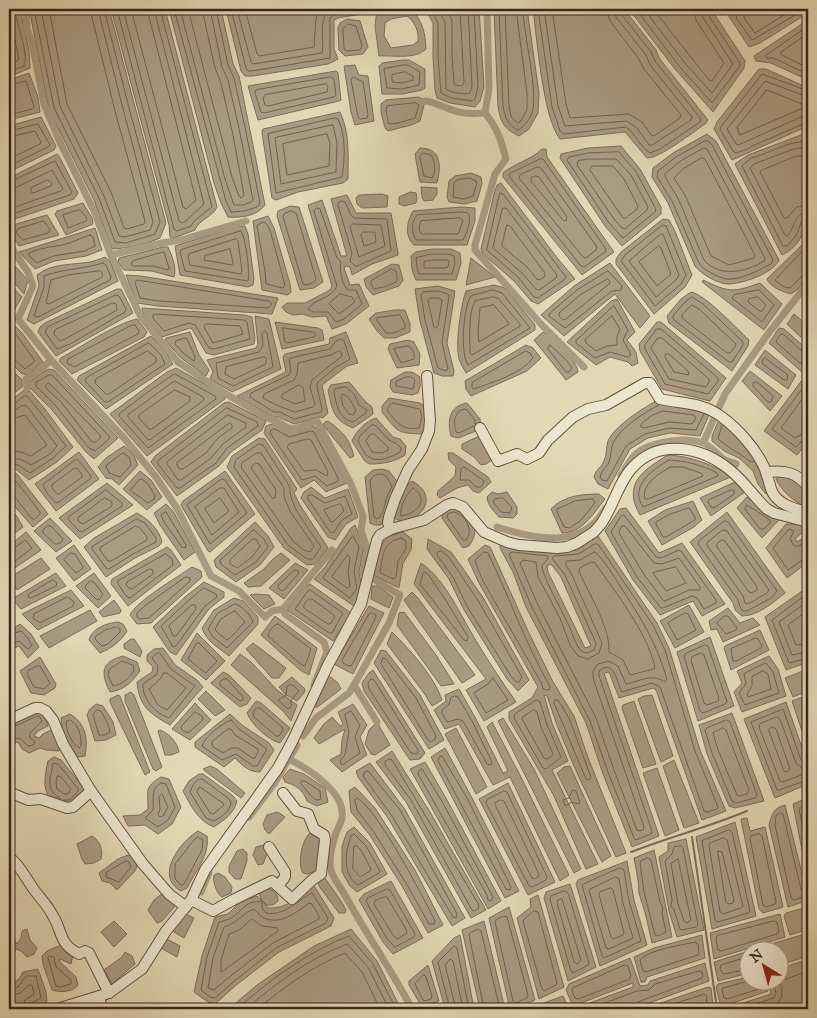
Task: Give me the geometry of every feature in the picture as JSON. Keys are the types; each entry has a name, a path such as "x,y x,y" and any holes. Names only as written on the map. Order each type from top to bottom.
{"street":[{"path":"392,529 388,523 395,499 408,470 422,449 429,431 427,376"},
{"path":"480,428 498,461 517,454 523,458 531,458 539,453 548,440 573,417 588,409 606,405 648,383 652,384 655,394 660,400 697,404 722,417 746,442 764,466 771,490 781,502 807,512"},
{"path":"57,1009 109,993 142,969 166,931 189,903 205,870 278,768 328,664 359,609 377,540 380,535 392,529 424,520 447,505 453,504 464,507 484,532 507,542 519,545 567,547 594,532 601,524 633,467 649,455 667,448 683,448 697,451 732,471 767,509 774,513 807,512"},
{"path":"766,472 780,470 790,472 804,482 808,488"},
{"path":"9,720 35,708 46,711 53,720 63,744 91,791 168,894 214,911 272,881 292,899 321,874 324,835 314,828 308,814 296,811 283,792"},
{"path":"9,792 28,800 41,799 67,808 72,807 91,791"},
{"path":"269,846 285,872 285,877 278,886"},
{"path":"9,856 45,901 55,918 59,933 68,947 78,954 85,951 89,953 109,993"},
{"path":"99,997 102,1009"}],"water":[{"path":"9,9 20,9 29,51 30,68 9,77"},
{"path":"32,9 109,9 166,223 160,238 136,246 112,249 94,200 49,110 30,13"},
{"path":"111,9 165,9 217,207 195,230 174,238 170,237 169,225"},
{"path":"169,9 221,9 233,64 239,76 265,205 258,212 244,217 228,217 221,203 214,183"},
{"path":"226,9 364,9 364,13 334,20 334,49 338,59 328,64 245,76 241,71"},
{"path":"377,9 412,9 423,28 426,49 410,56 379,56 375,26","holes":["407,16 417,30 418,41 413,45 391,48 384,36 385,23 391,19"]},
{"path":"425,9 479,9 484,87 480,101 475,107 450,103 437,98 433,57 433,23"},
{"path":"494,9 527,9 539,93 538,113 529,129 519,136 506,127 499,112"},
{"path":"533,9 624,9 656,50 659,58 708,120 668,150 647,158 625,132 560,139 554,129 545,97"},
{"path":"629,9 711,9 745,61 744,68 713,112 675,69"},
{"path":"738,9 808,9 808,13 760,43 749,47 728,15"},
{"path":"347,19 360,21 368,47 363,54 345,56 339,50 338,28 340,23"},
{"path":"808,20 808,78 806,79 771,63 756,61 754,56"},
{"path":"409,60 425,69 425,88 403,94 382,94 379,66 382,63"},
{"path":"355,65 359,75 368,76 374,121 355,125 351,112 344,66"},
{"path":"759,69 766,69 808,88 808,126 732,160 714,129 717,122"},
{"path":"336,71 338,73 341,100 258,120 248,86"},
{"path":"29,73 38,97 40,112 9,120 9,80"},
{"path":"419,97 425,101 420,121 388,131 385,128 381,104 386,100"},
{"path":"340,112 347,136 348,179 343,183 298,192 276,200 272,198 262,133 263,129"},
{"path":"41,117 56,146 54,150 9,172 9,126"},
{"path":"707,134 716,141 779,260 771,269 757,277 741,282 728,284 719,282 705,275 695,266 668,203 652,177 653,168 673,153"},
{"path":"801,135 808,135 808,221 797,243 782,255 735,164 748,155"},
{"path":"621,146 640,169 661,207 661,214 622,246 605,226 560,158 561,154 588,148"},
{"path":"420,148 432,151 436,155 439,165 437,183 420,182 415,154"},
{"path":"542,149 546,149 547,157 614,252 582,275 503,177 503,173"},
{"path":"57,154 78,193 74,199 9,221 9,178"},
{"path":"471,173 481,177 482,184 477,201 465,204 449,202 447,197 449,181 455,176"},
{"path":"501,183 575,279 538,304 531,301 514,281 483,254 481,249 494,194 497,185"},
{"path":"421,187 437,188 437,194 433,200 424,201"},
{"path":"410,192 416,193 416,203 404,206 399,204 399,197"},
{"path":"382,194 388,196 387,207 362,208 357,204 356,198 359,195"},
{"path":"347,195 356,213 391,213 398,255 372,264 352,275 350,267 346,266 344,268 350,285 359,284 369,306 346,324 332,329 326,316 293,315 286,312 282,307 287,303 305,303 330,290 332,286 308,205 322,200 341,256 347,256 331,199"},
{"path":"83,203 92,218 93,224 66,235 55,214 57,211"},
{"path":"290,206 299,207 323,282 314,288 300,290 277,216 278,211"},
{"path":"461,207 475,208 475,221 467,245 414,245 411,241 408,228 409,219 413,211"},
{"path":"47,215 59,235 19,246 9,230 13,225"},
{"path":"268,216 274,228 290,284 291,292 288,295 262,290 253,221"},
{"path":"663,219 669,220 675,231 692,275 685,287 654,314 616,264 616,259 621,252"},
{"path":"238,226 245,226 248,234 254,279 253,285 248,287 180,275 175,246"},
{"path":"95,228 102,250 86,256 54,261 35,269 19,252"},
{"path":"808,235 808,276 798,289 791,294 774,287 767,279 802,245"},
{"path":"168,247 175,269 174,277 152,271 124,270 118,262 119,258"},
{"path":"432,249 451,249 460,253 461,263 456,280 416,280 412,270 411,256 416,252"},
{"path":"105,257 110,261 118,281 34,324 27,320 39,286 37,275 56,266 90,262"},
{"path":"471,258 495,277 466,285"},
{"path":"610,263 650,316 640,328 615,294 564,336 541,315 574,286"},
{"path":"392,264 399,265 403,280 399,286 373,295 366,287 364,279"},
{"path":"14,265 28,280 24,294 9,277 9,271"},
{"path":"126,275 278,298 272,314 137,303"},
{"path":"703,280 731,290 760,283 782,304 764,330 702,282"},
{"path":"9,283 22,297 11,315 9,313"},
{"path":"494,285 505,288 535,325 535,330 466,373 459,359 458,352 458,335 464,297 466,291"},
{"path":"438,286 455,291 447,343 454,371 453,376 442,376 434,373 420,321 415,289"},
{"path":"117,289 121,289 133,313 56,356 38,332 40,327"},
{"path":"691,292 713,305 749,340 748,346 732,371 669,323 667,316 681,299"},
{"path":"617,299 635,332 627,340 636,352 638,363 632,366 628,362 610,357 596,365 567,342 611,301"},
{"path":"142,308 252,317 254,344 214,355 206,353 190,328 162,337 144,316"},
{"path":"405,310 410,324 410,332 395,338 384,338 369,319 376,313"},
{"path":"794,314 808,326 808,344 787,324"},
{"path":"255,316 269,319 281,369 232,392 210,379 213,372 207,360 256,348 258,344"},
{"path":"137,319 147,332 144,337 72,374 59,361 61,358 109,331"},
{"path":"10,321 22,333 43,362 27,375 21,373 9,361"},
{"path":"275,322 318,328 322,330 324,340 282,349"},
{"path":"657,322 661,322 726,378 710,401 662,389 640,351 639,344"},
{"path":"779,328 784,329 808,350 808,363 802,372 769,343"},
{"path":"190,332 199,355 209,370 206,376 181,358 165,340 166,338"},
{"path":"346,332 358,363 347,366 322,385 328,413 323,418 319,417 294,424 278,417 273,417 237,396 286,372 283,357 285,354 329,344 330,338"},
{"path":"543,332 565,352 577,367 578,372 566,380 534,340"},
{"path":"151,336 165,351 173,364 106,409 77,380 79,376"},
{"path":"408,340 414,342 420,354 419,365 397,368 388,349 390,344"},
{"path":"526,345 533,348 541,358 527,371 471,396 466,389 465,381"},
{"path":"765,350 796,375 788,389 755,365"},
{"path":"9,367 22,380 22,387 9,397"},
{"path":"176,368 224,395 225,399 147,456 110,414 167,372"},
{"path":"48,369 54,370 118,438 94,459 86,452 52,410 29,387 29,382"},
{"path":"750,371 782,396 770,411 742,381"},
{"path":"405,372 412,372 420,377 418,393 412,395 393,392 390,387 391,380"},
{"path":"808,372 808,441 797,455 764,431"},
{"path":"349,382 372,407 373,414 353,428 346,425 334,413 328,390 331,385"},
{"path":"27,388 73,447 57,462 29,480 17,470 12,469 9,472 9,402"},
{"path":"389,398 420,403 425,407 427,417 422,434 402,432 391,424 382,412 382,406"},
{"path":"660,399 711,410 700,436 670,433 648,438 630,449 608,489 598,484 594,477 604,461 611,435 631,417"},
{"path":"229,402 266,421 262,430 231,452 219,466 177,496 151,462 155,456 224,403"},
{"path":"467,403 480,419 481,429 458,438 451,436 449,425 451,415 456,407"},
{"path":"720,417 735,426 780,500 765,493 758,484 753,471 739,458 724,451 712,441 712,436"},
{"path":"376,418 393,437 400,439 406,446 405,455 379,464 369,464 364,460 352,441 362,427"},
{"path":"328,421 345,436 354,456 350,458 323,425"},
{"path":"275,423 290,432 311,426 317,428 347,483 326,492 314,480 301,488 264,433 266,426"},
{"path":"484,434 493,459 481,465 474,457 462,449 462,444"},
{"path":"259,438 265,439 297,489 294,493 300,505 328,548 316,564 307,565 284,548 227,467 232,456"},
{"path":"124,446 133,454 138,465 119,485 112,479 106,478 98,467 106,458"},
{"path":"79,452 99,479 56,511 35,484"},
{"path":"448,453 453,453 488,477 491,482 479,493 473,491 468,485 457,488 440,498 437,495 438,491 455,476 456,467 449,460"},
{"path":"668,455 693,459 733,476 640,515 633,495 634,486 643,472"},
{"path":"382,469 389,471 399,484 389,512 381,525 375,525 370,523 365,477 373,470"},
{"path":"140,471 151,480 162,497 147,510 123,489"},
{"path":"225,471 255,514 210,552 181,505 183,501"},
{"path":"13,474 17,474 48,514 33,527 9,497 9,478"},
{"path":"782,475 801,486 806,493 807,497 802,505 787,494 778,483 776,479"},
{"path":"412,481 422,488 426,496 425,504 422,511 415,517 408,520 400,520 393,517 402,492"},
{"path":"737,481 745,492 711,516 700,498"},
{"path":"107,483 133,505 80,539 59,518"},
{"path":"311,487 325,498 348,489 358,517 346,524 335,540 328,537 301,498 304,492"},
{"path":"492,492 498,494 507,492 517,507 517,514 513,518 499,517 493,510 488,503 487,497"},
{"path":"599,494 605,499 586,522 575,530 562,533 551,509 567,499 580,495"},
{"path":"747,497 779,520 762,538 737,508"},
{"path":"693,501 702,520 694,527 662,545 648,521 665,510"},
{"path":"166,504 173,511 195,552 184,560 154,513"},
{"path":"453,507 462,509 475,530 475,535 469,546 463,548 442,518 442,514"},
{"path":"626,508 659,553 682,543 725,604 702,616 693,601 660,615 633,580 605,531 620,509"},
{"path":"9,509 16,515 23,527 9,538"},
{"path":"727,512 785,593 765,608 753,614 742,616 735,610 733,603 690,542"},
{"path":"137,513 153,525 162,542 159,546 135,558 106,577 84,547 94,538"},
{"path":"50,518 72,541 56,552 34,531"},
{"path":"255,522 268,536 274,547 260,565 236,582 216,567 214,560"},
{"path":"786,524 798,524 807,528 795,539 797,542 808,535 808,562 787,578 766,548"},
{"path":"355,525 364,547 359,572 362,589 354,606 314,579 325,567 351,528"},
{"path":"26,532 41,550 9,572 9,546"},
{"path":"403,532 412,539 411,550 403,563 399,588 373,575 381,546 387,537"},
{"path":"598,536 657,623 669,648 700,750 726,811 702,820 656,690 653,688 619,698 609,672 604,673 659,836 632,847 603,774 586,723 526,607 513,572 500,548 500,542 556,551 577,550","holes":["551,564 561,577 591,646 585,648 548,572 547,566"]},
{"path":"428,539 451,552 484,599 529,680 518,691 507,679 464,610 449,579 427,549"},
{"path":"74,545 91,569 74,581 56,558"},
{"path":"485,545 490,547 553,682 574,716 587,755 626,853 616,857 574,766 547,696 544,695 552,723 568,761 552,770 598,864 586,869 554,796 509,719 509,712 532,698 538,687 479,583 468,559"},
{"path":"167,547 181,565 128,606 111,584 112,579"},
{"path":"281,553 290,560 261,586 248,587 244,583 264,569"},
{"path":"41,558 50,569 17,590 13,584 9,584 9,578"},
{"path":"295,563 308,570 284,599 269,588"},
{"path":"421,563 446,589 472,634 516,702 484,721 466,690 486,679 414,584"},
{"path":"192,567 201,571 202,577 151,623 137,624 130,615 134,609 149,596"},
{"path":"56,573 66,586 21,609 12,599"},
{"path":"94,573 111,596 98,608 76,586"},
{"path":"204,582 224,592 224,597 209,609 176,655 170,652 153,627"},
{"path":"310,584 351,613 333,641 287,610 303,588"},
{"path":"372,586 378,586 393,597 389,608 371,599"},
{"path":"808,587 808,662 786,670 765,617"},
{"path":"71,590 84,606 38,630 22,614"},
{"path":"412,592 475,675 462,683 404,600"},
{"path":"250,595 269,595 275,604 264,609"},
{"path":"234,598 243,601 258,617 258,624 229,656 210,640 202,628 214,610"},
{"path":"114,600 121,610 120,613 103,617 99,612"},
{"path":"689,605 704,632 675,648 660,621"},
{"path":"369,606 384,613 353,674 334,664"},
{"path":"728,608 740,623 753,618 760,625 723,642 717,629 711,630 709,621"},
{"path":"90,610 97,621 49,648 40,636"},
{"path":"404,612 436,655 454,684 441,686 397,625 399,613"},
{"path":"275,616 317,648 309,675 300,670 261,635"},
{"path":"118,622 123,624 127,631 115,644 100,653 89,640 93,632 100,627"},
{"path":"20,624 31,634 39,647 28,658 19,646 9,650 9,631"},
{"path":"760,630 769,650 731,670 725,646"},
{"path":"392,632 414,655 433,682 442,700 432,706 387,644"},
{"path":"197,633 225,661 206,680 181,660"},
{"path":"710,637 734,706 698,721 677,652"},
{"path":"134,639 142,651 140,657 124,648 124,644"},
{"path":"253,643 286,668 279,678 272,678 246,649"},
{"path":"163,648 175,665 197,680 203,687 170,725 151,713 143,703 137,682 152,672 153,667 147,661 147,655 154,649"},
{"path":"381,650 386,651 420,695 444,740 429,749 374,663"},
{"path":"240,654 251,662 277,690 297,705 291,721 283,711 231,665"},
{"path":"123,656 137,662 140,671 127,685 119,690 110,692 105,680 104,670 110,662"},
{"path":"769,656 778,669 786,696 742,712 734,692 742,683 737,671"},
{"path":"40,657 56,684 55,688 44,695 31,693 20,671"},
{"path":"808,669 808,691 793,697 785,678"},
{"path":"373,670 425,753 420,759 410,760 364,691 362,683"},
{"path":"223,672 229,675 251,698 247,704 240,707 211,683"},
{"path":"328,675 338,683 341,689 316,708 316,701"},
{"path":"292,677 305,689 297,701 285,694 279,687"},
{"path":"459,689 503,773 508,771 487,727 492,722 522,779 569,875 560,881 510,777 493,785 459,724 445,729 434,710 446,701 445,695"},
{"path":"206,691 225,710 215,716 198,699"},
{"path":"131,692 134,695 162,767 156,771 153,769 125,701 125,695"},
{"path":"118,695 150,772 145,775 110,702 110,699"},
{"path":"652,695 673,756 661,762 638,699"},
{"path":"808,695 808,749 792,701"},
{"path":"256,701 261,703 290,728 280,743 256,727 249,718 247,713"},
{"path":"634,701 656,764 643,768 622,708 623,705"},
{"path":"786,702 808,765 808,784 775,798 744,719"},
{"path":"195,703 211,720 190,740 172,729"},
{"path":"96,704 103,706 113,722 116,735 106,740 95,741 87,715"},
{"path":"353,704 367,725 360,737 367,755 342,772 330,760 341,754 345,729 319,744 314,738 323,725 332,717 340,726 343,724 338,712"},
{"path":"38,710 44,713 48,726 38,731 34,736 39,738 51,730 54,732 61,748 59,751 40,748 29,753 22,749 18,742 11,744 9,742 10,725 26,714"},
{"path":"732,713 764,801 735,808 729,806 707,754 699,725"},
{"path":"70,714 80,722 85,732 85,756 78,757 64,734 61,718"},
{"path":"230,714 242,725 269,743 274,750 260,772 249,770 235,758 224,767 195,747 195,742"},
{"path":"503,718 534,769 581,869 574,873 498,721"},
{"path":"377,722 390,745 375,755 371,754 365,744 369,730"},
{"path":"456,728 487,787 476,794 445,734"},
{"path":"160,730 172,739 177,745 179,752 165,755 158,731"},
{"path":"445,748 519,891 505,898 431,757"},
{"path":"392,751 430,812 486,910 471,918 406,802 376,762"},
{"path":"54,757 61,760 84,788 84,792 73,804 50,799 47,794 45,785 46,771 48,761"},
{"path":"674,760 699,823 684,828 663,766"},
{"path":"425,762 501,901 488,909 410,769"},
{"path":"370,763 404,808 465,918 452,926 388,818 358,777 356,771"},
{"path":"210,766 217,769 245,793 241,798 203,769"},
{"path":"570,766 611,856 602,862 557,773 564,767"},
{"path":"657,768 679,830 665,836 643,773"},
{"path":"290,769 304,774 325,788 328,802 317,806 307,801 299,789 285,782 283,777"},
{"path":"199,774 203,774 232,795 237,801 231,813 214,827 199,817 183,791 189,781"},
{"path":"161,777 169,779 181,807 172,824 158,834 145,825 128,826 123,816 140,815 148,809 149,787"},
{"path":"508,783 555,882 528,895 479,799"},
{"path":"355,787 375,808 415,870 443,925 428,933 402,886 369,834 351,812 349,791"},
{"path":"808,798 808,880 793,804"},
{"path":"785,805 808,898 808,900 788,907 769,825 774,812"},
{"path":"278,812 285,817 269,834 263,824 267,815"},
{"path":"747,818 750,831 765,827 783,907 763,913 759,909 741,819"},
{"path":"735,822 756,916 712,929 696,837"},
{"path":"354,827 370,843 387,874 357,892 350,886 342,872 342,846 347,832"},
{"path":"198,831 207,836 206,850 187,888 181,891 173,885 170,877 170,868 184,843"},
{"path":"311,832 322,835 319,870 307,874 303,873 300,863 303,845"},
{"path":"92,836 100,846 102,852 101,859 94,863 85,864 77,844"},
{"path":"686,839 704,930 677,937 669,911 659,857 668,851 668,843"},
{"path":"264,845 268,851 263,864 258,865 253,855 256,847"},
{"path":"243,849 247,853 247,861 241,879 235,879 229,872 229,866 237,851"},
{"path":"654,850 672,937 652,943 639,893 634,858"},
{"path":"128,855 132,857 137,866 135,871 117,890 110,883 102,881 99,873 118,859"},
{"path":"627,861 634,900 647,945 600,966 576,884 578,880"},
{"path":"218,873 225,877 232,887 231,893 222,897 214,881 214,875"},
{"path":"322,874 341,901 346,910 345,913 339,913 319,886 317,879"},
{"path":"391,881 423,938 393,954 383,942 359,900 364,894"},
{"path":"313,884 334,918 331,926 279,952 215,1004 208,1002 194,992 202,956 215,917 228,914 240,902 257,896 269,908 282,906 293,901"},
{"path":"570,884 596,967 568,981 544,898 546,892"},
{"path":"267,888 274,891 277,896 278,901 273,905 267,905 261,899 259,893"},
{"path":"163,893 176,905 162,921 157,923 148,910 154,900"},
{"path":"538,895 564,987 539,999 517,918 531,907 530,899"},
{"path":"509,907 535,1000 514,1009 510,1009 489,918"},
{"path":"808,907 808,929 790,935 784,916 786,913"},
{"path":"184,913 194,918 184,938 172,929"},
{"path":"780,914 785,937 775,940 740,940 740,951 714,959 710,933"},
{"path":"114,921 127,934 114,947 101,932"},
{"path":"484,921 505,1009 480,1009 462,930"},
{"path":"27,929 30,940 37,948 34,954 27,957 16,949 14,953 9,954 9,936 17,944 21,938 22,931"},
{"path":"351,929 377,961 401,1009 229,1009 257,985 314,946"},
{"path":"808,933 808,956 790,962 790,940 785,940"},
{"path":"460,935 474,1009 445,1009 432,961 454,938"},
{"path":"702,935 705,958 647,977 645,982 641,982 634,957 654,948"},
{"path":"165,938 180,946 177,957 159,947"},
{"path":"64,944 73,955 71,964 60,959 59,961 76,977 78,985 66,991 52,990 42,956 47,951"},
{"path":"125,952 132,956 135,964 112,984 104,970 122,957"},
{"path":"740,954 740,975 718,981 714,962"},
{"path":"630,958 640,986 648,985 650,981 705,963 709,981 633,1009 578,1009 633,987 633,983 573,1006 566,990 569,984"},
{"path":"808,959 808,1004 789,1009 724,1009 771,994 770,990 790,990 790,965"},
{"path":"428,965 439,1001 422,1007 409,985 409,981"},
{"path":"38,969 46,992 47,1002 28,1009 9,1009 9,986 19,979 23,972"},
{"path":"740,979 740,990 768,991 721,1007 716,987 718,984"},
{"path":"708,987 711,988 713,1006 708,1009 643,1009"},
{"path":"563,996 569,1009 528,1009"}],"waterway":[{"path":"26,9 27,29 32,43 44,104 58,138 94,211 110,253 141,317 178,362 226,394 288,428 294,429 317,421 351,484 363,516 361,531 368,551 363,572 364,576 375,580 400,595 389,623 349,693 316,718 303,736"},
{"path":"487,9 489,89 485,113 493,124 506,159 495,174 475,250 541,324 584,367"},
{"path":"721,12 726,9"},
{"path":"425,101 459,112 485,113"},
{"path":"111,255 181,240 246,221"},
{"path":"9,244 28,272 33,286 18,319 51,360 124,438 156,477 178,510 211,576 239,591 265,617 272,611 283,609 332,550"},
{"path":"703,443 725,394 808,283"},
{"path":"27,388 26,379 51,360"},
{"path":"621,475 638,452 655,444 680,440 703,443 725,460 736,464"},
{"path":"497,527 541,537 556,538 570,536 584,531 595,522 605,509"},
{"path":"283,609 285,614 324,642 327,652 314,685"},
{"path":"354,685 377,722"},
{"path":"249,817 274,784 297,745"},
{"path":"289,759 324,782 338,799 342,808 342,818 331,851 330,866 332,873 412,1009"},
{"path":"631,852 747,811"},
{"path":"692,837 717,1009"},
{"path":"201,892 209,873"}]}
